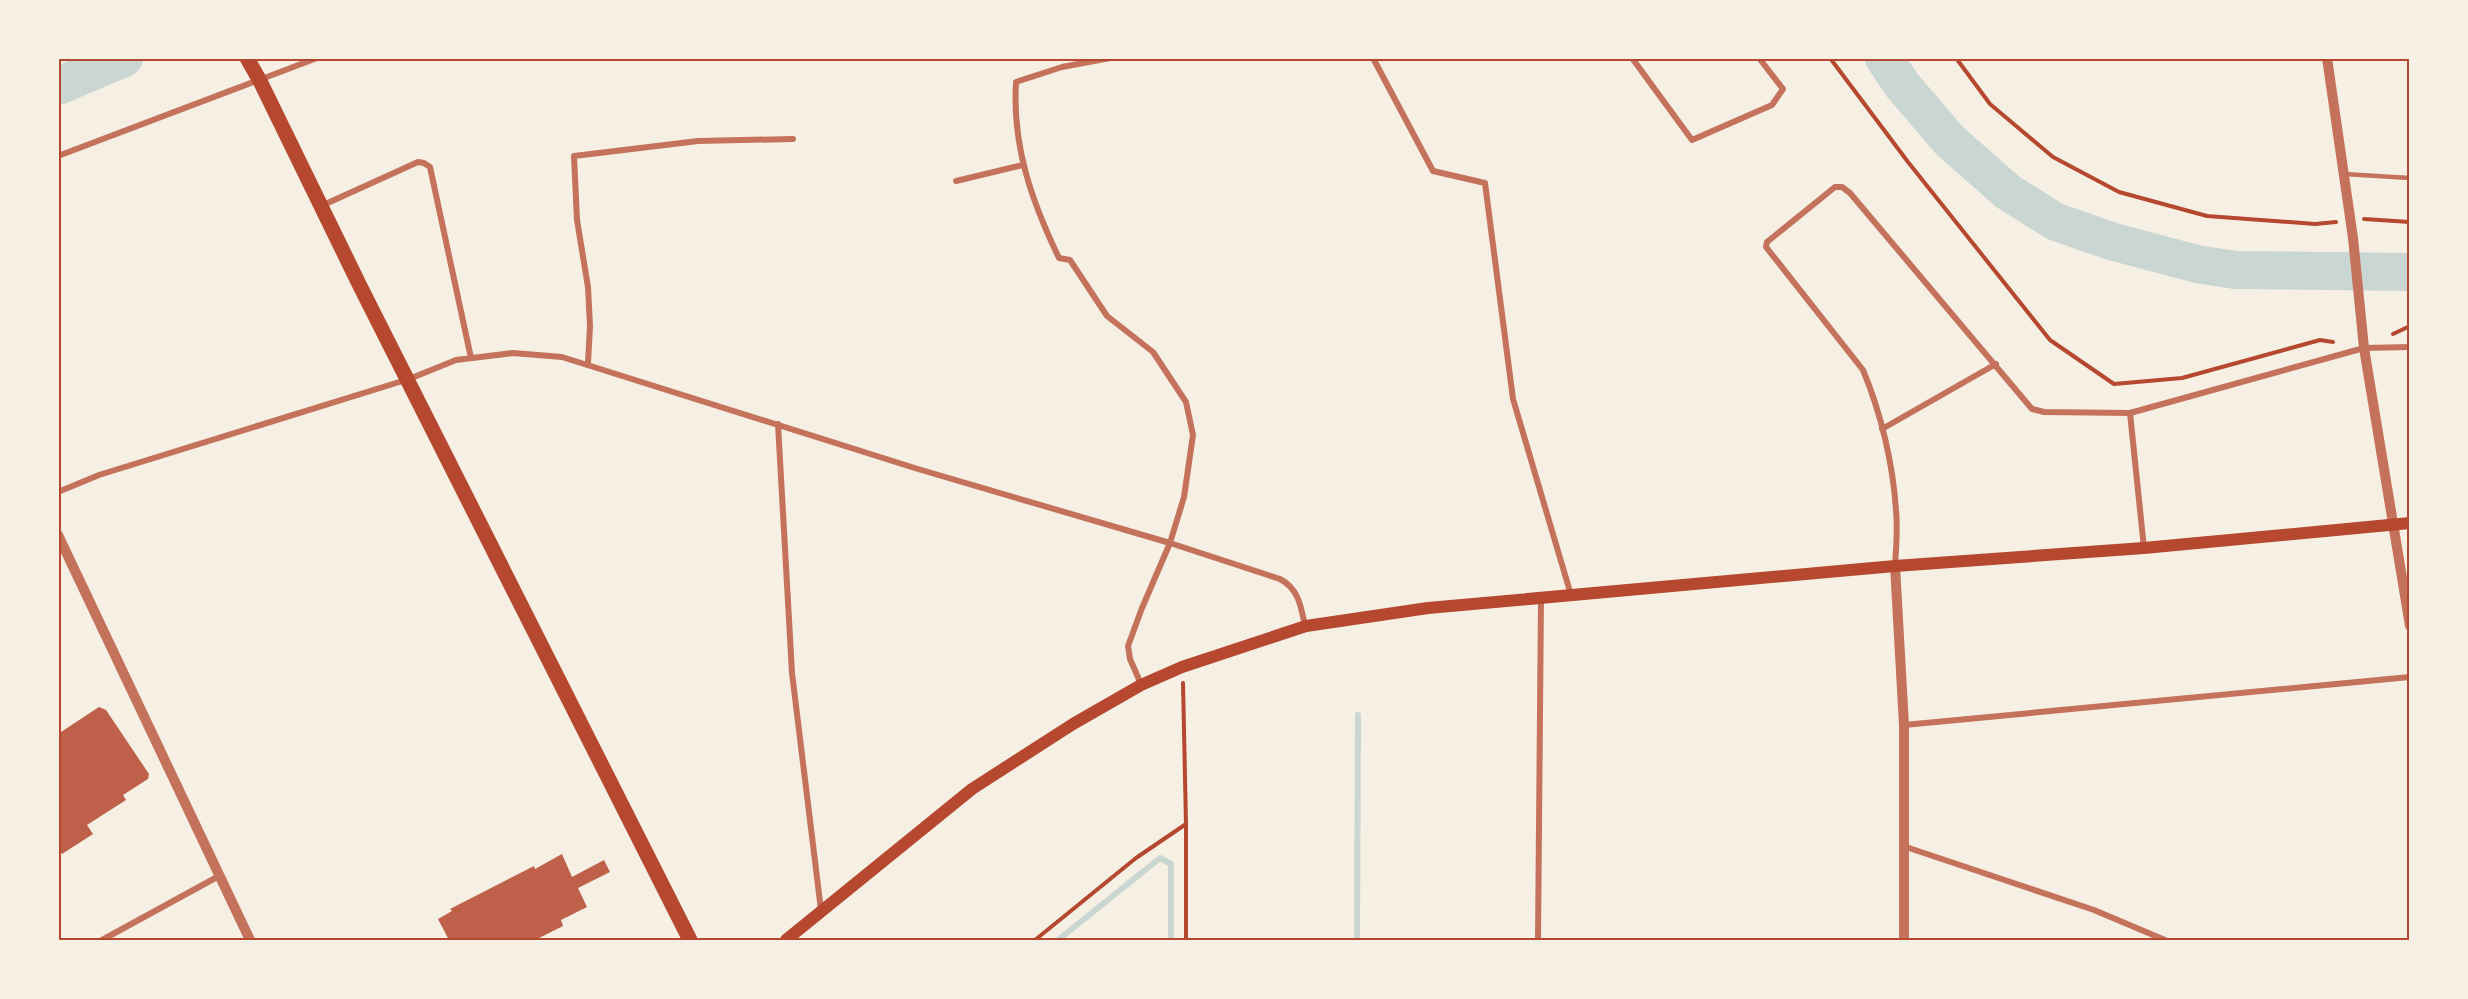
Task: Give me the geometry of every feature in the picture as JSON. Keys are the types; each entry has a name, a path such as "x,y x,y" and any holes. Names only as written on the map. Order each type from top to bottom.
{"main road":[{"path":"249,63 690,940"},
{"path":"786,940 972,789 1022,755 1141,685 1182,667 1305,627 1428,608 1895,566 2144,548 2409,523"}],"street":[{"path":"58,156 317,58"},
{"path":"1110,58 1062,67 1016,82 1015,102 1023,165 1036,209 1059,258 1070,260 1107,316 1154,352 1186,402 1193,435 1184,496 1170,543 1128,646 1130,659 1141,685"},
{"path":"1373,58 1433,171 1485,183 1513,399 1571,595"},
{"path":"1632,58 1692,141 1772,105 1784,90 1759,58"},
{"path":"2327,58 2353,238 2364,348 2409,626"},
{"path":"588,363 588,287 577,220 574,156 698,141 793,139"},
{"path":"320,206 418,162 430,167 471,358"},
{"path":"956,181 1023,165"},
{"path":"1904,940 1904,725 1895,566 1896,512 1882,429 1863,370 1766,248 1767,242 1835,187 1842,187 1850,193 2032,409 2044,412 2130,413 2364,348 2409,347"},
{"path":"58,492 99,475 409,380 456,360 513,353 562,357 588,363 918,469 1170,543 1287,583 1298,596 1305,627"},
{"path":"1882,429 1996,364"},
{"path":"2130,413 2144,548"},
{"path":"778,424 792,673 822,913"},
{"path":"58,535 250,940"},
{"path":"1538,940 1541,598"},
{"path":"1904,725 2409,677"},
{"path":"1903,846 2094,910 2164,940"},
{"path":"102,940 219,876"}],"lane":[{"path":"2344,174 2409,178"}],"path":[{"path":"1830,58 1908,162 2050,340 2114,384 2182,378 2320,340 2364,348"},
{"path":"1956,58 1989,104 2053,157 2119,192 2207,216 2315,224 2384,219 2409,222"},
{"path":"1182,667 1186,940"},
{"path":"1035,940 1136,858 1186,824"}],"building":[{"path":"99,707 106,710 149,774 148,779 123,795 126,800 87,825 93,834 62,854 58,848 58,734"},
{"path":"562,854 572,877 604,860 610,872 578,888 587,907 561,920 563,926 535,940 449,940 438,919 452,911 450,909"}],"waterway":[{"path":"58,86 124,58"},
{"path":"1884,58 1902,85 1950,141 2008,192 2056,222 2114,242 2197,264 2235,270 2410,272"},
{"path":"1357,940 1358,715"},
{"path":"1058,940 1160,858 1171,864 1171,940"}]}
